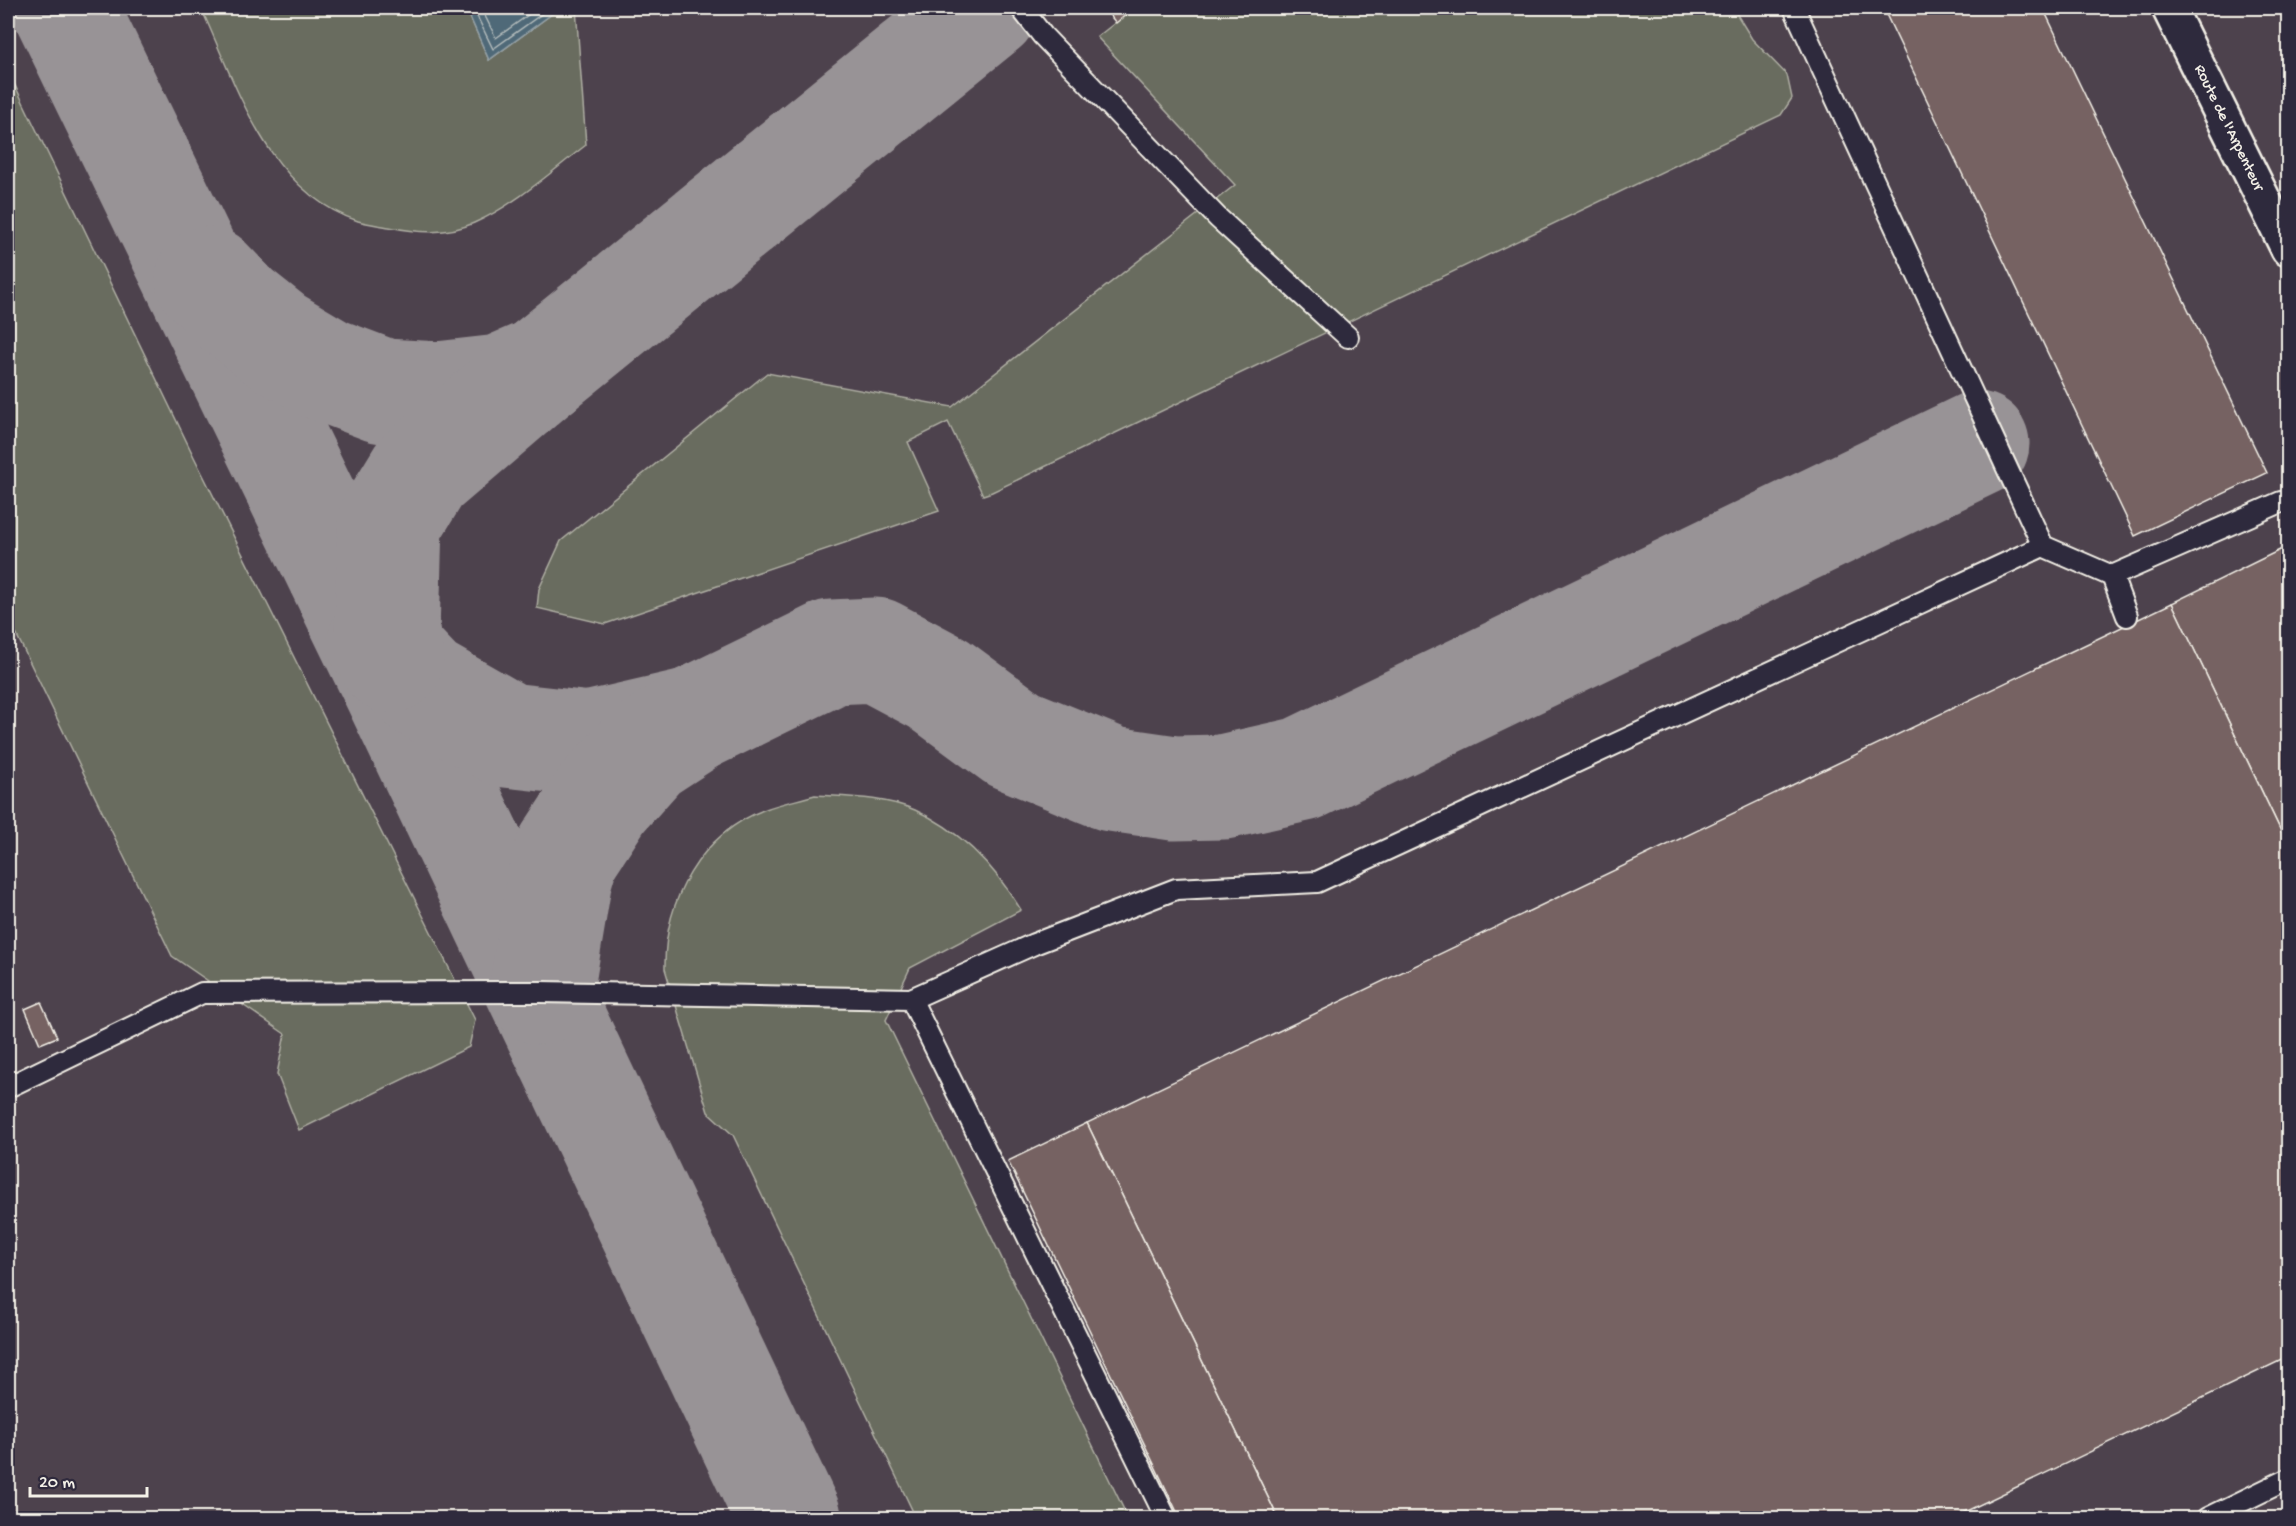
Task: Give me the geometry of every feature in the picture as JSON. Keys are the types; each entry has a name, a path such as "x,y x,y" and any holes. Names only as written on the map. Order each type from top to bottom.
{"main road":[{"name":"Route de l'Arpenteur","path":"2169,8 2289,249"}],"lane":[{"path":"1021,8 1043,36 1218,218 1348,337"},
{"path":"1794,8 2043,546 2112,576 2127,616"},
{"path":"2112,576 2281,502"},
{"path":"8,1087 202,993 541,992 911,999 1044,940 1176,889 1317,882 2043,546"},
{"path":"911,999 1166,1518"},
{"path":"2208,1518 2289,1479"}],"shaded area":[{"path":"8,8 2288,8 2288,1518 8,1518"}],"green space":[{"path":"201,8 466,8 489,60 560,8 576,8 586,145 518,198 489,216 464,227 422,232 358,221 327,206 300,186 278,161 243,102"},
{"path":"1134,8 1733,8 1752,39 1787,75 1792,98 1781,115 992,492 983,495 948,422 908,442 939,511 605,624 537,608 539,589 561,541 767,373 952,407 1235,185 1097,37"},
{"path":"8,71 194,457 475,1020 469,1047 299,1130 277,1074 285,1034 172,956 8,617"},
{"path":"815,795 891,802 915,810 932,819 948,828 976,852 1000,879 1021,910 910,968 886,1020 1128,1518 916,1518 733,1135 708,1112 665,969 666,944 679,895 690,873 722,835 743,820 766,809"}],"water":[{"path":"466,8 560,8 489,60"}],"building":[{"path":"1104,8 1134,8 1116,23"},
{"path":"1883,8 2043,8 2267,473 2135,536"},
{"path":"2288,546 2287,629 2288,846 2172,603"},
{"path":"2172,603 2288,846 2288,1357 1952,1518 1278,1518 1087,1123"},
{"path":"41,1002 57,1037 40,1044 25,1009"},
{"path":"1087,1123 1278,1518 1180,1518 1008,1161"}],"taxiway":[{"path":"65,8 395,687 789,1518"},
{"path":"391,660 387,634 390,522 420,473 540,370 986,8"},
{"path":"208,279 237,309 276,340 325,369 383,391 439,394 501,387 540,370"},
{"path":"541,992 560,877 567,853 603,798 644,752 693,720 832,652 876,650 938,683 1014,739 1112,779 1174,788 1223,787 1303,769 1977,444"},
{"path":"380,642 423,687 507,735 589,744 693,720"}]}
